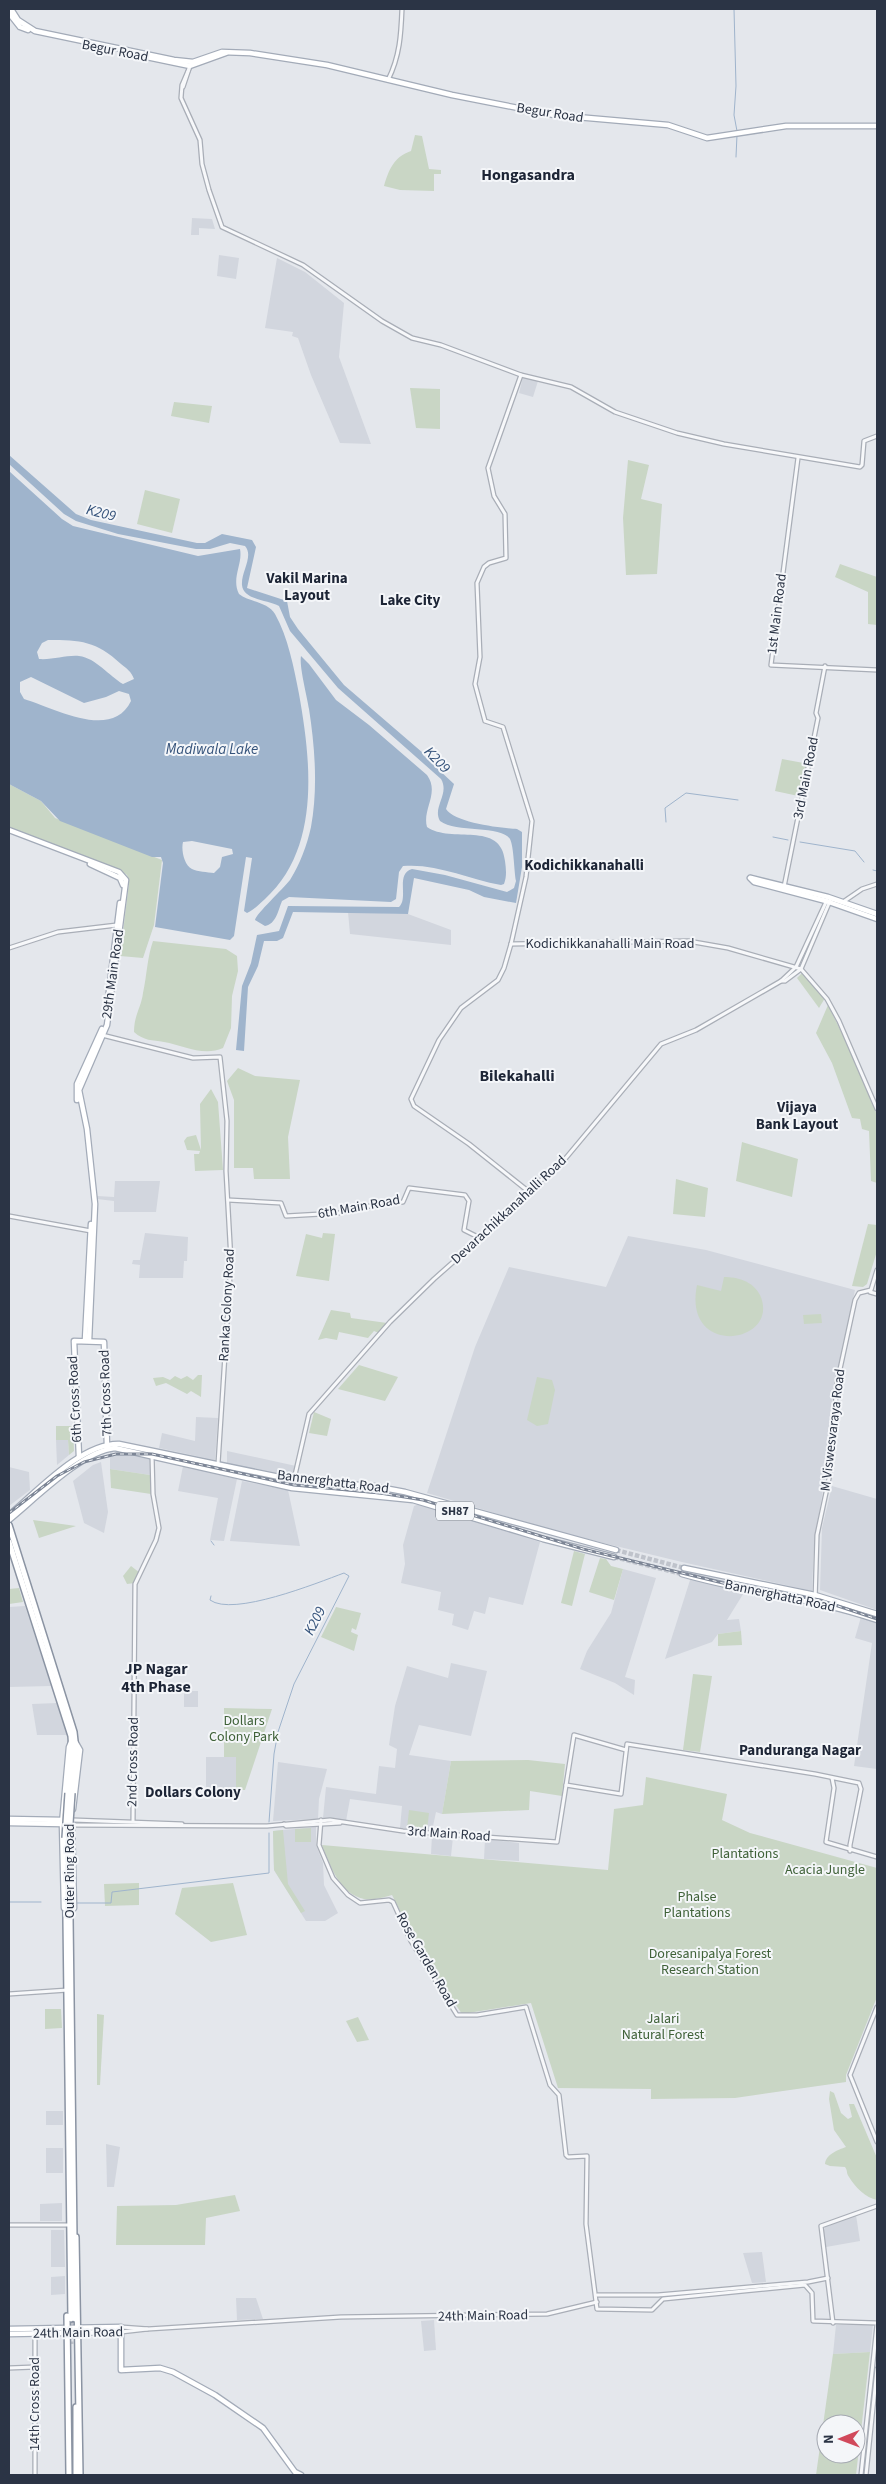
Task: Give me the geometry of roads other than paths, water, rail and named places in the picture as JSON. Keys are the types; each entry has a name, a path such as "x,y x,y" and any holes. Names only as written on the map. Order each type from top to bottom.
{"highway":[{"name":"Outer Ring Road","path":"9,1526 74,1742 67,1838 71,2226"},
{"name":"Outer Ring Road","path":"9,1542 74,1742"},
{"path":"71,2226 73,2319"},
{"path":"70,2475 67,2233 71,2226"},
{"path":"71,2226 78,2244 78,2475"},
{"path":"70,2475 73,2344 78,2475"}],"main road":[{"name":"Begur Road","path":"11,9 25,26 41,33 190,66"},
{"name":"Begur Road","path":"9,13 20,27 36,34 190,66 226,53 250,53 327,65 388,80 554,115 668,125 707,138 786,126 877,126"},
{"name":"29th Main Road","path":"9,831 123,875 126,883 118,924 107,1011 101,1035 76,1090 84,1129 92,1201 87,1340"},
{"path":"755,880 877,914"},
{"path":"842,904 877,919"},
{"name":"6th Cross Road","path":"80,1459 74,1341 87,1340"},
{"name":"7th Cross Road","path":"87,1340 104,1342 107,1446"},
{"name":"Bannerghatta Road","path":"107,1446 292,1488 413,1500 543,1539 614,1557"},
{"name":"Bannerghatta Road","path":"9,1520 90,1450 107,1446 134,1446 294,1480 373,1486 405,1492 616,1550"},
{"name":"Bannerghatta Road","path":"9,1516 80,1459"},
{"name":"Bannerghatta Road","path":"684,1568 815,1595 877,1614"},
{"name":"Bannerghatta Road","path":"682,1574 723,1585 815,1602 877,1620"},
{"path":"68,1913 74,1908 72,1822 80,1750 74,1742"},
{"name":"Outer Ring Road","path":"68,1913 63,1898 62,1822 69,1747 74,1742"},
{"path":"9,1821 72,1822"},
{"name":"24th Main Road","path":"9,2329 120,2329"},
{"path":"120,2329 121,2370 160,2368 208,2390 259,2424 295,2472 301,2475"},
{"name":"24th Main Road","path":"9,2334 68,2330"}],"street":[{"path":"388,80 397,62 400,47 402,9"},
{"path":"190,66 182,88 181,98 200,140 202,164 222,227 303,266 382,321 412,338 440,345 520,375 571,387 615,412 677,433 798,458 860,467 862,465 864,441 877,436"},
{"path":"520,375 488,468 494,496 505,514 506,558 489,562 479,576 480,657 475,684 485,721 503,727 532,821 526,877 511,944 504,968 498,980 461,1008 439,1040 411,1099 414,1106 470,1144 528,1191"},
{"name":"1st Main Road","path":"798,458 771,665 825,666 877,670"},
{"name":"3rd Main Road","path":"784,888 809,764 825,666"},
{"path":"842,904 862,889 877,884"},
{"path":"827,899 799,968 827,999 877,1109"},
{"path":"9,948 58,932 118,924"},
{"name":"Kodichikkanahalli Main Road","path":"511,944 688,940 728,948 799,968"},
{"name":"Devarachikkanahalli Road","path":"292,1488 309,1414 314,1406 330,1392 393,1319 528,1191 560,1165 649,1056 661,1044 696,1030 781,981 799,968"},
{"name":"Ranka Colony Road","path":"101,1035 193,1058 220,1057 227,1121 231,1271 226,1317 218,1464"},
{"name":"6th Main Road","path":"228,1200 282,1203 286,1216 296,1216 339,1214 354,1208 403,1202 409,1188 464,1195 469,1199 464,1231 480,1238"},
{"path":"9,1216 92,1232"},
{"name":"M Viswesvaraya Road","path":"815,1602 817,1535 830,1474 838,1383 855,1300 859,1293 869,1292 877,1270"},
{"path":"869,1292 877,1294"},
{"name":"2nd Cross Road","path":"133,1821 136,1584 159,1534 153,1494 152,1455"},
{"path":"626,1750 574,1735 566,1785 621,1794 627,1744 815,1774 859,1783 861,1788 850,1851"},
{"path":"832,1777 834,1788 826,1842 850,1851 877,1857"},
{"name":"3rd Main Road","path":"72,1822 284,1824 286,1826 320,1822 403,1831 557,1842 566,1785"},
{"name":"3rd Main Road","path":"72,1822 133,1821 176,1822 183,1824"},
{"name":"Rose Garden Road","path":"320,1822 318,1845 333,1878 348,1895 360,1903 389,1900 393,1902 411,1941 457,2015 478,2015 526,2007 550,2085 559,2095 566,2155 568,2157 587,2156 586,2224 596,2296"},
{"path":"9,1994 69,1990"},
{"path":"877,2007 850,2075 877,2142"},
{"path":"833,2323 821,2226 877,2206"},
{"path":"9,2226 71,2226"},
{"path":"806,2283 658,2295 596,2296 597,2309 652,2310 663,2299 806,2283 828,2278"},
{"path":"806,2283 812,2293 813,2322 877,2324 861,2475"},
{"name":"24th Main Road","path":"120,2329 148,2329 341,2317 547,2314 597,2302"},
{"name":"14th Cross Road","path":"35,2333 35,2475"},
{"path":"9,2368 35,2367"},
{"path":"866,2475 877,2369"}],"water":[{"path":"9,455 76,514 91,520 197,543 205,543 222,534 252,540 256,547 247,588 287,601 290,617 298,629 344,685 423,753 454,784 446,809 451,814 468,821 517,829 522,832 522,867 516,903 484,897 469,890 414,878 408,914 293,912 283,938 277,941 264,941 258,966 248,987 244,1051 236,1050 242,986 251,963 257,935 279,931 288,906 399,907 403,898 404,876 412,869 445,875 507,892 514,888 516,881 510,839 498,832 456,827 440,821 438,811 444,790 441,779 338,688 290,631 279,606 251,597 243,590 242,580 248,559 245,546 230,543 210,549 196,549 118,534 76,521 64,514 9,464"},
{"name":"Madiwala Lake","path":"9,471 62,519 73,526 198,556 240,549 236,582 239,594 272,610 280,623 287,643 299,694 307,747 308,802 304,829 296,855 283,878 265,899 247,913 244,911 252,858 246,857 234,936 230,940 155,927 163,863 161,857 152,857 60,821 41,801 9,784","holes":["48,640 79,642 96,646 112,656 127,669 134,679 123,684 85,657 69,656 39,659 37,652 42,643","31,677 84,703 119,691 129,694 131,701 122,713 110,719 82,718 24,699 20,692 20,682","192,841 232,849 233,854 222,857 220,867 214,873 197,871 189,867 185,861 183,842"]},
{"path":"301,656 336,700 369,725 427,775 432,788 426,820 427,827 437,832 485,837 494,841 501,848 506,870 504,884 501,885 428,867 403,866 399,872 396,899 391,902 289,897 282,901 272,923 265,926 255,920 260,912 290,880 303,854 311,827 315,783 314,753"}],"waterway":[{"path":"734,9 736,86 734,115 737,131"},
{"path":"736,157 737,135"},
{"path":"666,822 665,808 686,793 738,800"},
{"path":"773,837 788,840"},
{"path":"800,842 855,851 864,862"},
{"path":"873,870 877,871"},
{"name":"K209","path":"211,1541 214,1545"},
{"name":"K209","path":"211,1596 210,1600 221,1604 255,1602 276,1597 344,1573 349,1576 294,1684 278,1732 274,1754 269,1822"},
{"name":"K209","path":"77,1903 111,1903 112,1892 269,1873 269,1833"},
{"name":"K209","path":"9,1902 41,1902"}],"tunnel":[{"path":"616,1550 684,1568"},
{"path":"614,1557 682,1574"},
{"path":"71,2319 71,2344"}],"railway":[{"path":"9,1513 57,1476 84,1462 116,1454 152,1454 294,1485 380,1493 423,1500 583,1549 727,1584 820,1600 877,1619"}],"district":[{"name":"Hongasandra","path":"528,175"},
{"name":"Vakil Marina Layout","path":"307,586"},
{"name":"Lake City","path":"410,600"},
{"name":"Kodichikkanahalli","path":"584,865"},
{"name":"Bilekahalli","path":"517,1076"},
{"name":"Vijaya Bank Layout","path":"797,1116"},
{"name":"JP Nagar 4th Phase","path":"156,1678"},
{"name":"Panduranga Nagar","path":"800,1750"},
{"name":"Dollars Colony","path":"193,1792"}],"park label":[{"name":"Dollars Colony Park","path":"244,1729"},
{"name":"Plantations","path":"745,1854"},
{"name":"Acacia Jungle","path":"825,1870"},
{"name":"Phalse Plantations","path":"697,1905"},
{"name":"Doresanipalya Forest Research Station","path":"710,1962"},
{"name":"Jalari Natural Forest","path":"663,2028"}]}
